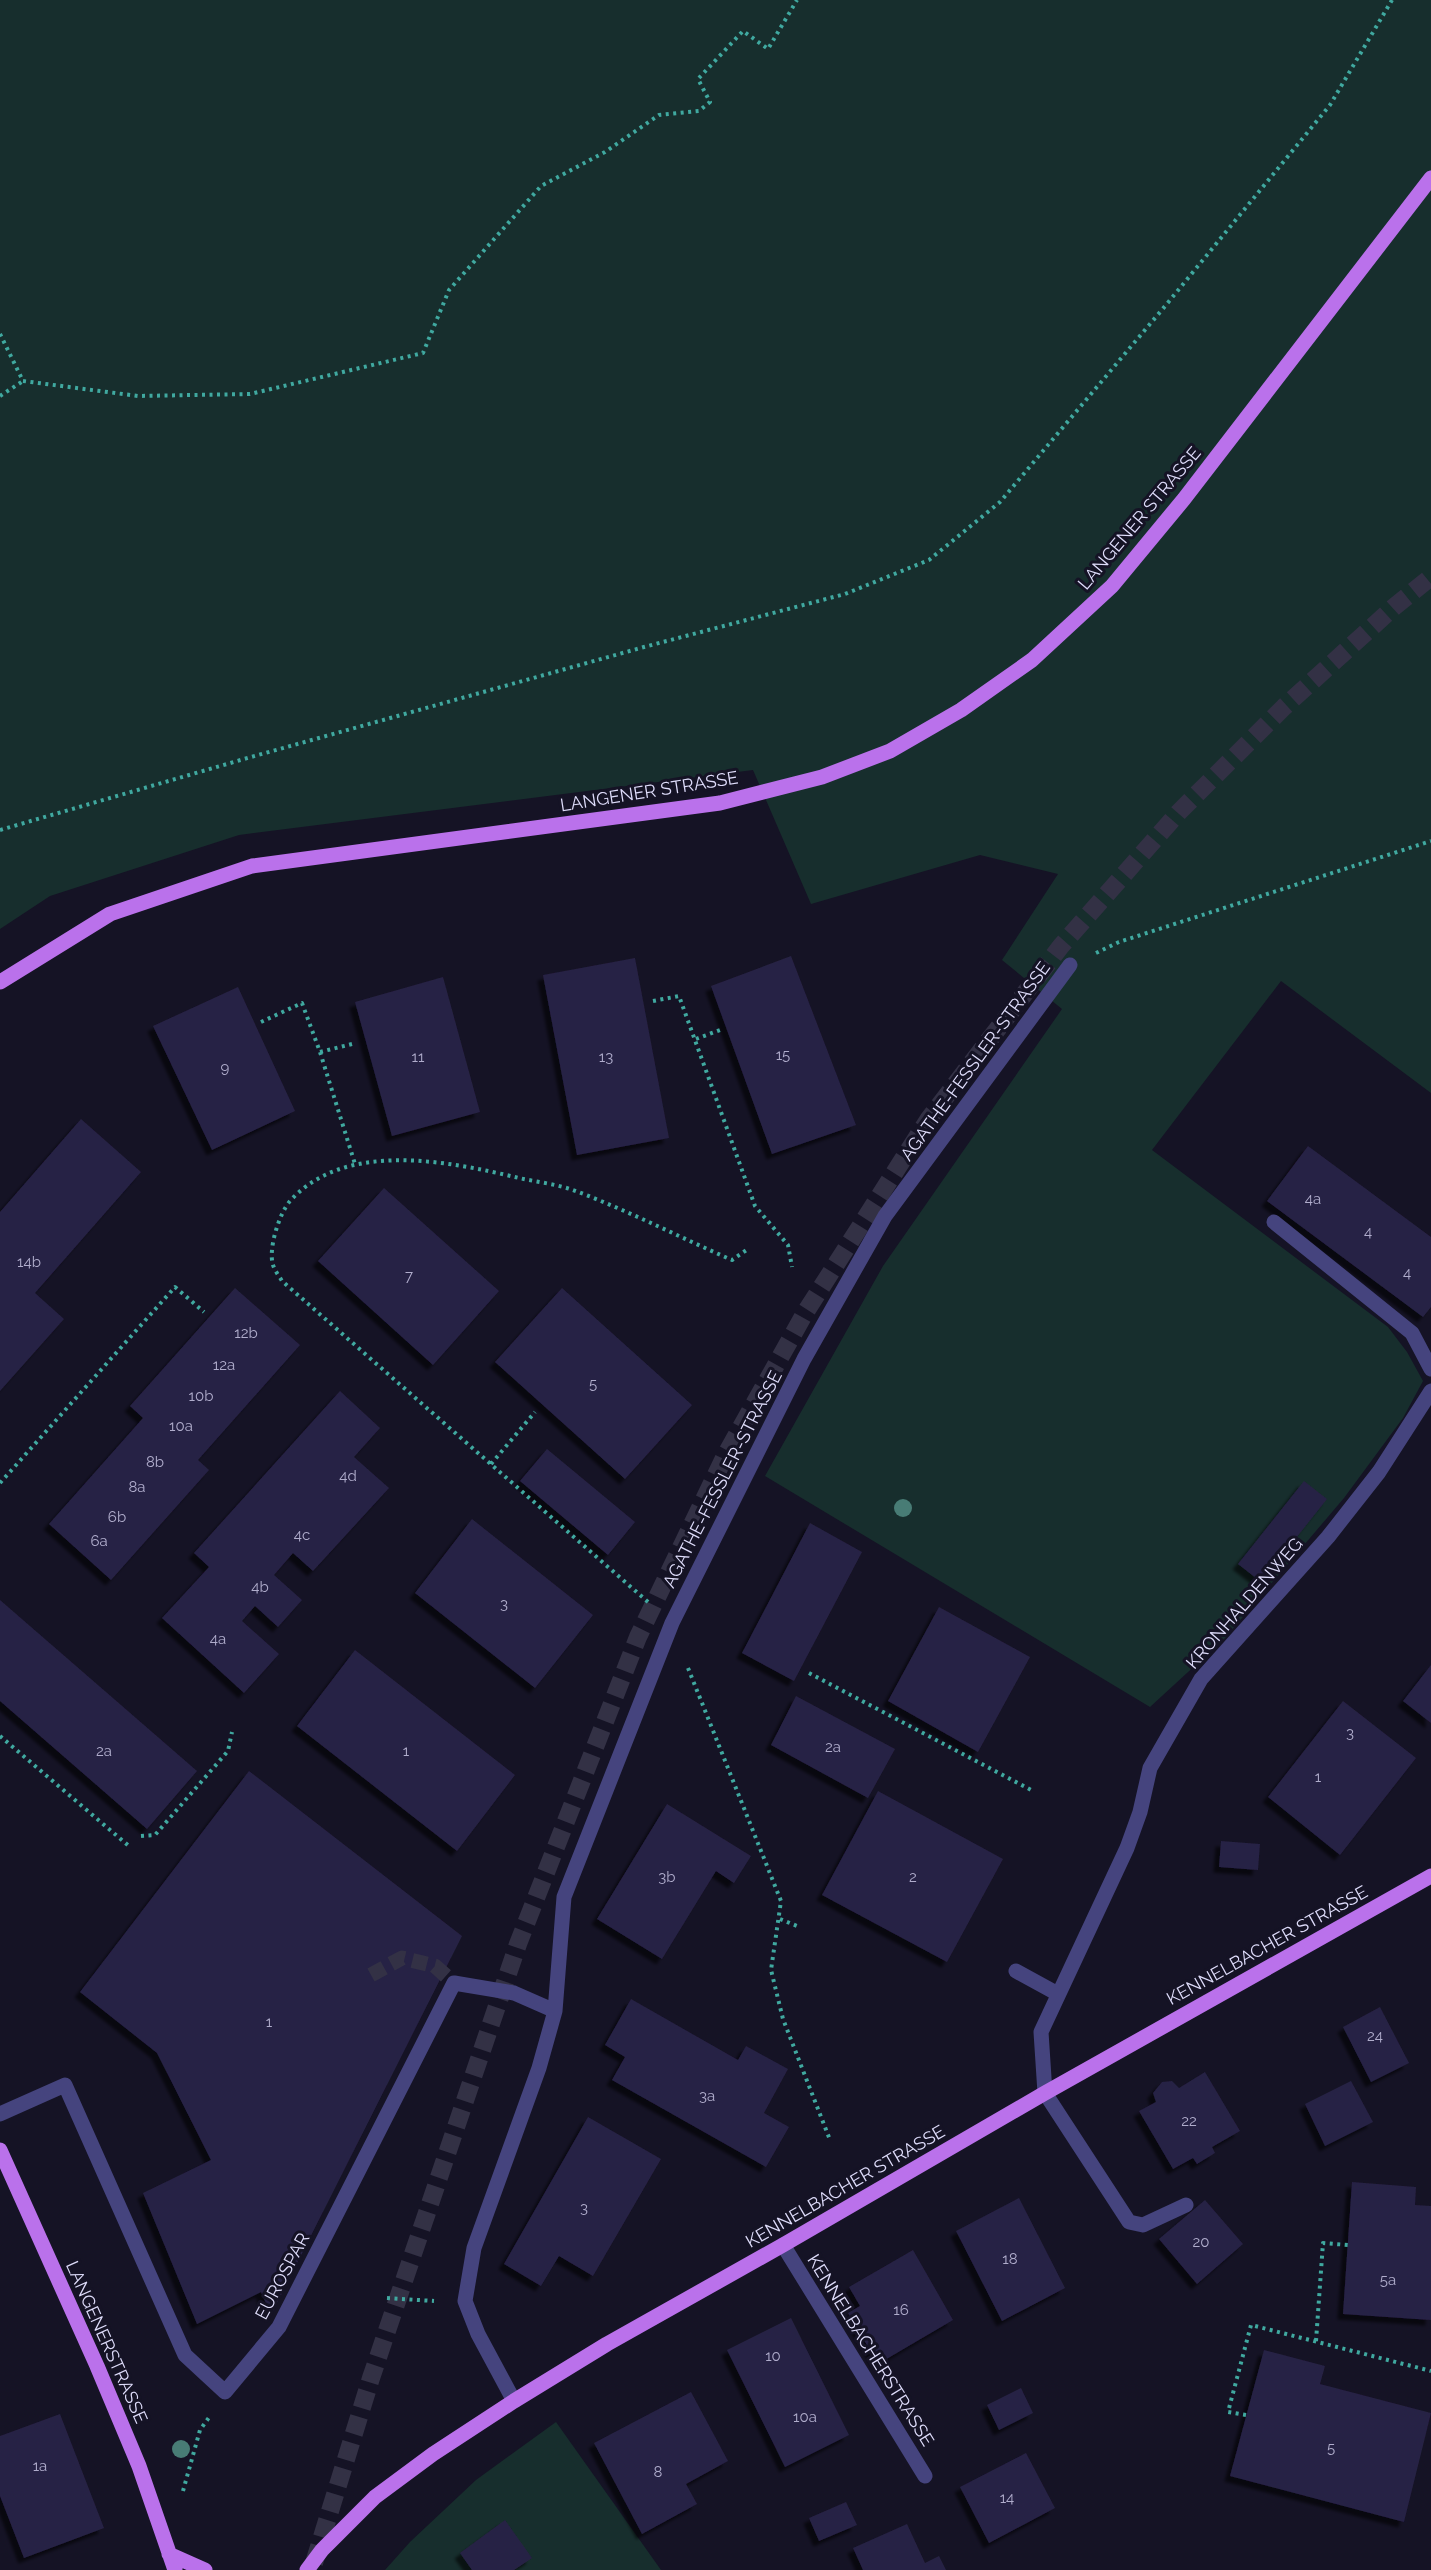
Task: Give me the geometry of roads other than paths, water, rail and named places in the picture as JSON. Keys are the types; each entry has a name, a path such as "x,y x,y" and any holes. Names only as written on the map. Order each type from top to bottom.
{"main road":[{"name":"LANGENER STRASSE","path":"0,982 110,914 252,866 720,803 822,777 890,751 961,710 1032,660 1112,586 1184,500 1431,178"},
{"name":"KENNELBACHER STRASSE","path":"307,2570 322,2550 375,2497 433,2454 514,2401 607,2344 783,2246 1045,2093 1431,1876"},
{"name":"LANGENERSTRASSE","path":"0,2150 139,2466 175,2570"},
{"path":"170,2554 205,2570"}],"street":[{"name":"AGATHE-FESSLER-STRASSE","path":"514,2401 478,2334 465,2301 474,2248 539,2068 555,2011 564,1897 672,1623 804,1359 885,1216 1070,965"},
{"path":"1274,1222 1412,1333 1431,1369"},
{"name":"KRONHALDENWEG","path":"1045,2093 1041,2032 1127,1848 1140,1812 1150,1768 1201,1679 1328,1537 1379,1472 1431,1391"},
{"path":"1016,1971 1058,1994"},
{"name":"EUROSPAR","path":"0,2114 65,2085 185,2355 225,2392 279,2326 454,1983 514,1993 555,2011"},
{"path":"1045,2093 1128,2222 1143,2226 1186,2205"},
{"name":"KENNELBACHERSTRASSE","path":"783,2246 925,2476"}],"tunnel":[{"path":"314,2563 371,2378 518,1944 638,1637 725,1456 805,1313 928,1120 1061,946 1179,812 1284,707 1394,607 1431,577"},
{"path":"371,1975 402,1958 435,1966 454,1983"}]}
